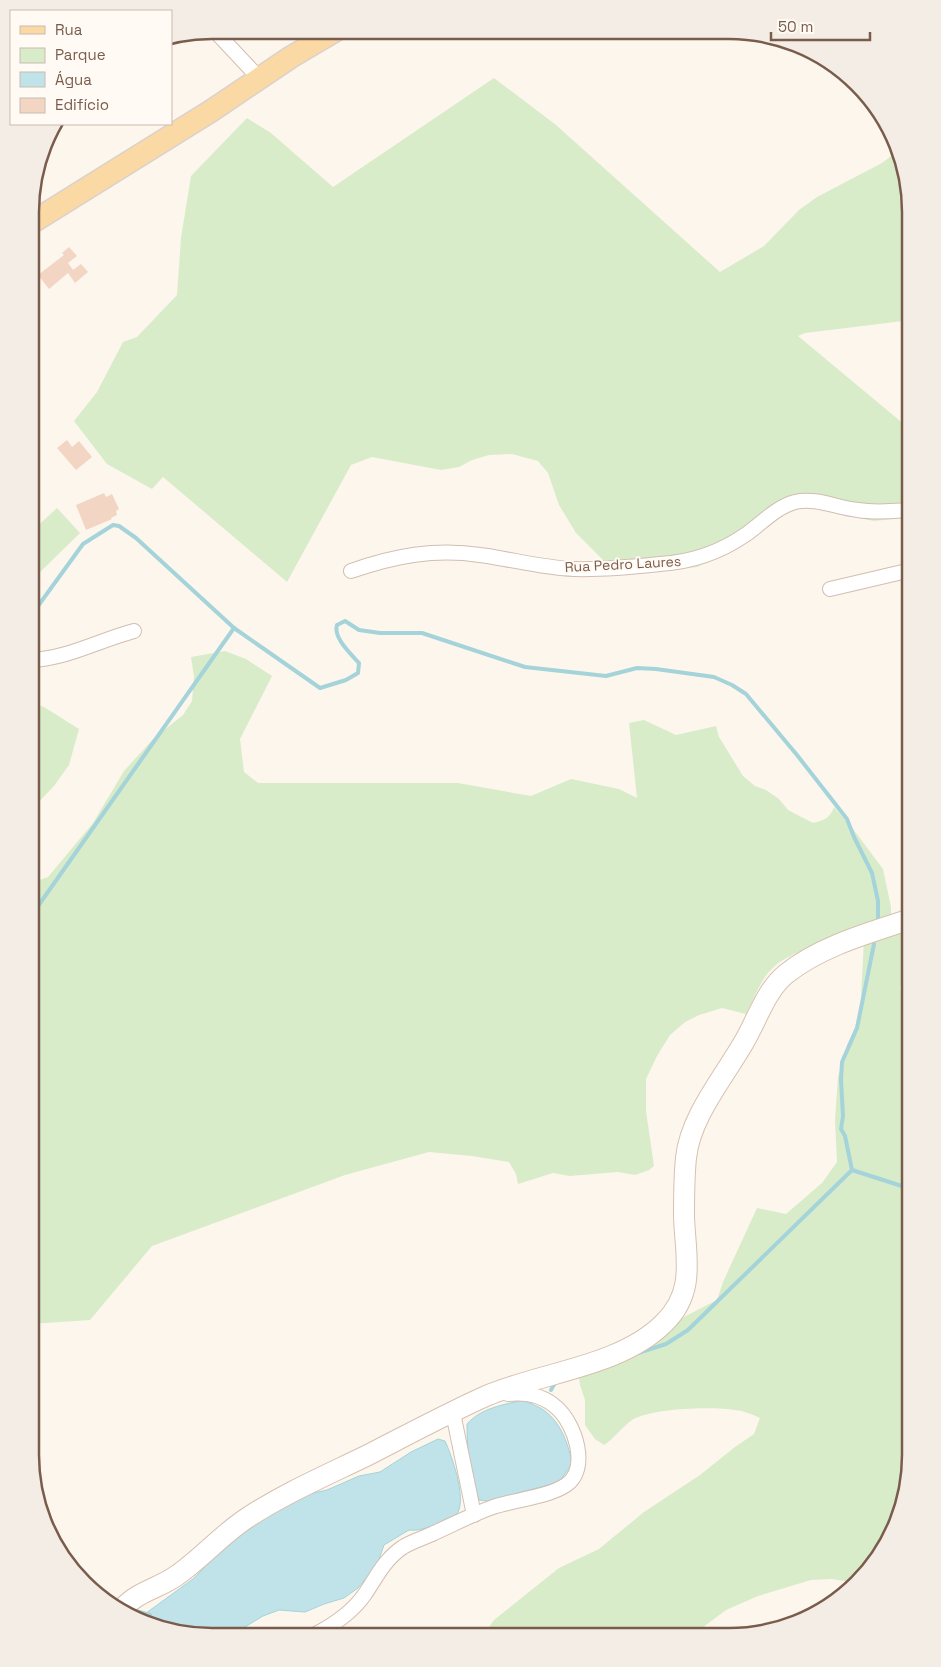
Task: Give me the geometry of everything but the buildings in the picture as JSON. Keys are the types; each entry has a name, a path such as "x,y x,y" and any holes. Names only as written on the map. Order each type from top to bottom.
{"main road":[{"path":"39,219 323,39"}],"street":[{"path":"222,39 259,78"},
{"name":"Rua Pedro Laures","path":"351,572 386,559 444,552 479,554 574,569 662,564 698,559 714,553 746,535 779,510 797,502 818,501 866,511 902,510"},
{"path":"830,589 902,572"},
{"path":"39,659 60,656 134,631"},
{"path":"126,1606 138,1596 177,1576 222,1536 270,1503 488,1396 614,1355 643,1341 664,1323 677,1308 688,1278 684,1217 686,1155 690,1139 718,1083 744,1043 771,992 783,976 803,962 822,952 902,922"},
{"path":"328,1628 353,1608 365,1594 388,1558 403,1548 493,1507 552,1491 566,1485 575,1477 579,1460 576,1441 560,1411 542,1398 525,1392 488,1396"},
{"path":"453,1413 474,1515"}],"green space":[{"path":"494,78 556,125 720,272 764,246 799,210 817,197 882,163 893,155 899,178 902,200 902,321 805,333 798,336 902,423 902,518 874,521 815,508 792,509 766,524 735,549 697,567 636,574 615,572 576,533 559,505 548,473 538,461 512,454 489,455 472,460 459,467 441,470 372,457 351,465 287,582 163,477 152,489 107,464 74,421 97,392 123,342 137,337 177,295 181,238 191,176 247,118 271,133 333,187"},
{"path":"57,508 80,533 39,573 39,525"},
{"path":"225,651 246,659 272,676 240,739 244,772 258,783 458,783 531,796 571,779 619,789 637,798 629,723 644,720 676,735 716,726 719,737 743,776 755,786 766,790 779,799 788,810 813,823 826,818 831,814 834,807 883,869 891,915 902,913 902,982 900,988 902,990 902,1467 893,1511 884,1532 867,1561 848,1582 832,1579 811,1580 758,1596 726,1610 702,1628 488,1628 494,1620 559,1568 599,1549 644,1512 700,1475 754,1434 760,1418 748,1413 725,1409 682,1409 653,1413 632,1420 604,1445 595,1439 585,1425 585,1400 578,1371 717,1300 723,1282 757,1208 786,1214 822,1183 837,1162 835,1120 838,1077 847,1045 860,1016 864,939 812,948 788,957 777,964 765,977 746,1014 722,1008 699,1015 685,1022 670,1035 646,1079 646,1111 654,1166 649,1170 635,1175 618,1172 570,1176 553,1173 518,1184 516,1174 509,1162 429,1152 345,1175 152,1246 90,1320 39,1323 39,880 48,877 93,823 124,771 154,738 183,715 192,701 194,677 191,657"},
{"path":"39,705 79,729 69,765 54,786 39,802"}],"water":[{"path":"523,1400 543,1409 556,1422 569,1449 572,1464 559,1482 488,1501 479,1500 469,1462 467,1424 486,1411"},
{"path":"438,1439 445,1441 459,1487 460,1505 458,1512 454,1517 441,1523 422,1529 409,1530 384,1545 377,1565 358,1588 344,1598 305,1612 279,1610 263,1616 243,1628 189,1627 144,1615 193,1579 247,1524 309,1494 327,1490 359,1476 380,1472 411,1452"}],"waterway":[{"path":"39,605 83,544 113,525 119,526 136,538 234,628 320,688 346,680 358,673 359,663 344,646 336,630 337,625 345,621 359,630 380,633 422,633 525,667 606,676 637,668 656,669 714,677 746,694 847,819 872,873 878,901 878,919"},
{"path":"39,905 234,628"},
{"path":"852,1170 845,1136 841,1129 843,1116 842,1062 857,1028 874,944"},
{"path":"852,1170 902,1186"},
{"path":"638,1353 666,1344 688,1330 852,1170"},
{"path":"551,1390 556,1381"},
{"path":"138,1612 150,1615"}]}
